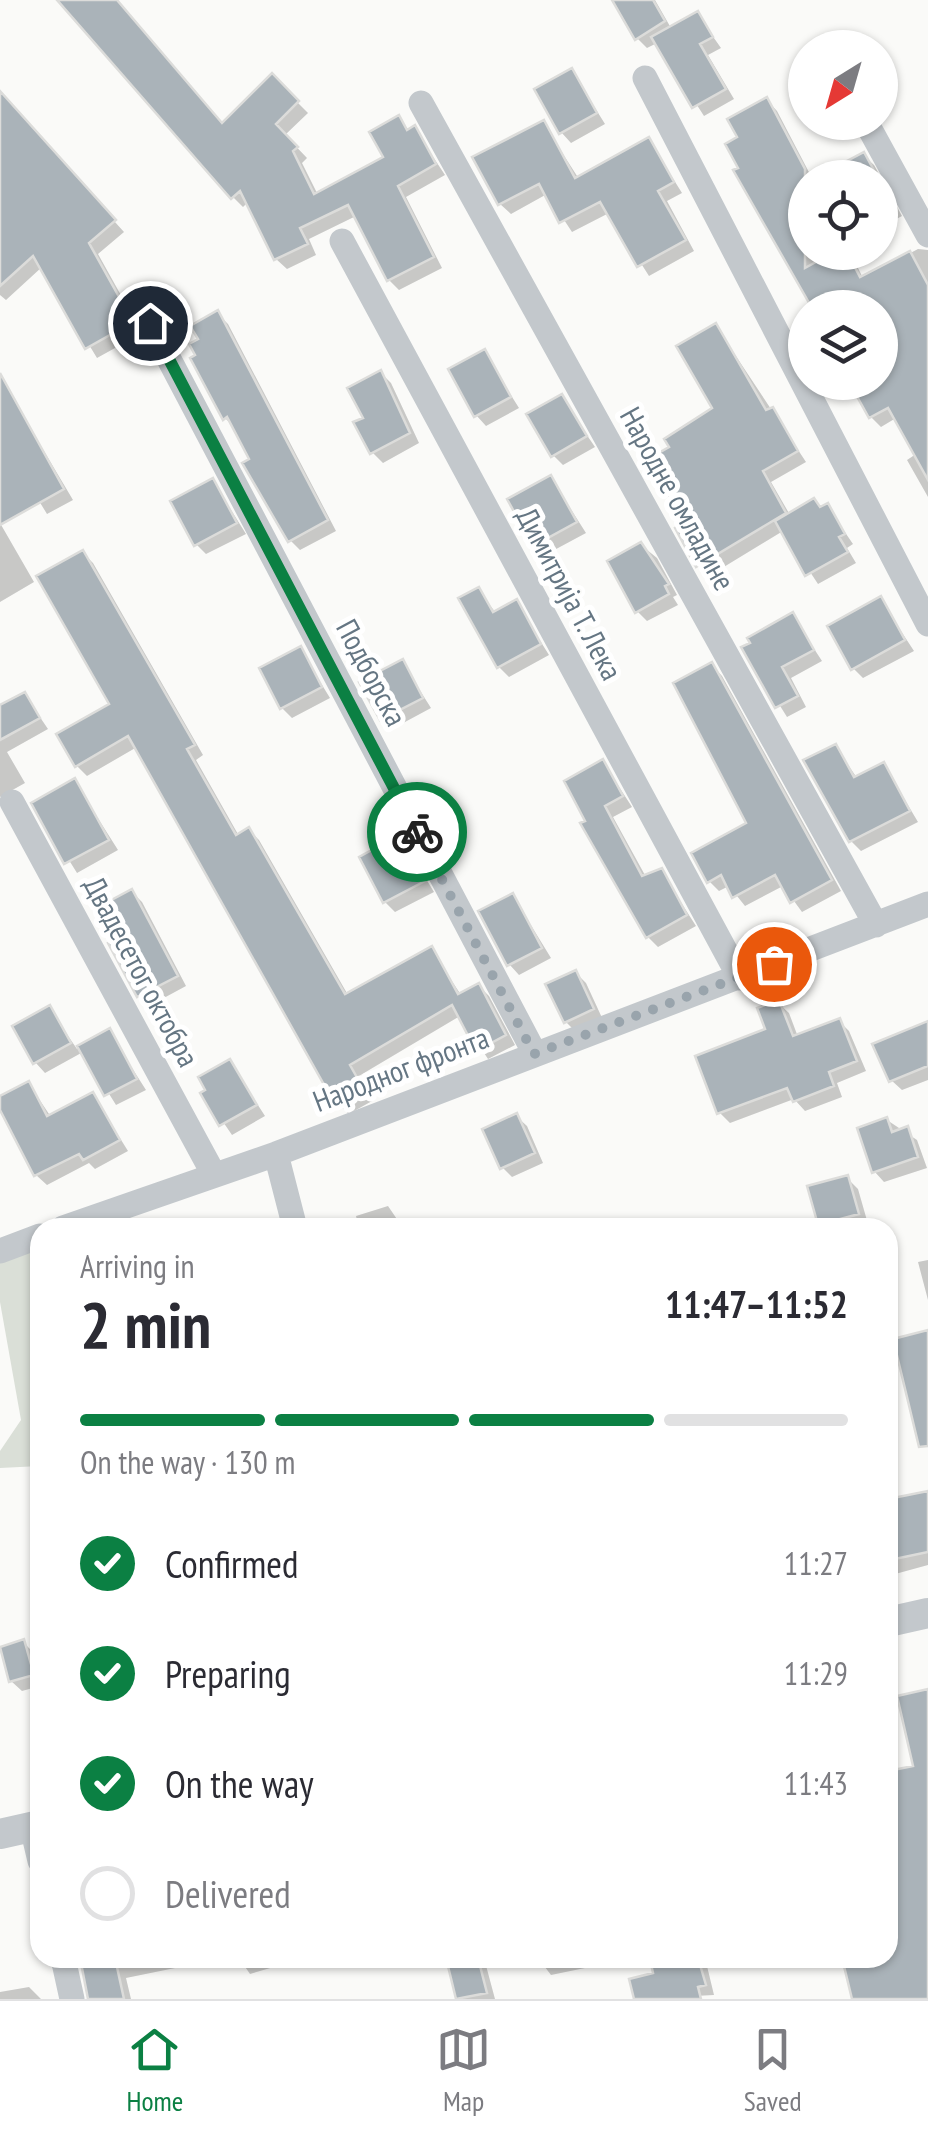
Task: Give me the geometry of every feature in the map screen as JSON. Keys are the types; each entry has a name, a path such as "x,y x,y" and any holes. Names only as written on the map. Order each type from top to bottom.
{"street":[{"path":"645,78 928,624"},
{"name":"Народне омладине","path":"421,104 876,926"},
{"path":"876,140 928,235"},
{"name":"Димитрија Т. Лека","path":"342,241 740,978"},
{"name":"Подборска","path":"150,323 534,1054"},
{"name":"Двадесетог октобра","path":"12,802 213,1174"},
{"name":"Народног фронта","path":"91,1218 276,1154 928,904"},
{"path":"276,1154 292,1218"},
{"path":"0,1250 30,1240"},
{"path":"898,1620 928,1612"},
{"path":"0,1834 30,1827"},
{"path":"65,1968 72,1999"}],"shaded area":[{"path":"30,1240 30,1466 0,1468 0,1451 21,1420 0,1302 0,1251"}],"building":[{"path":"57,0 117,0 222,123 272,73 299,101 276,124 298,147 293,151 314,194 383,157 369,132 399,115 407,130 415,125 436,164 398,186 434,257 387,281 348,205 300,228 308,244 274,260 240,191 231,199"},
{"path":"612,0 653,0 665,21 635,40"},
{"path":"698,11 713,37 700,44 726,89 692,108 651,37"},
{"path":"572,68 597,113 559,134 534,89"},
{"path":"0,91 116,220 89,243 133,322 85,349 33,256 0,286"},
{"path":"767,97 800,160 788,160 788,266 733,170 738,168 725,144 737,137 727,119"},
{"path":"544,120 575,178 649,137 674,182 658,191 686,240 637,267 600,202 559,223 539,184 498,205 472,157"},
{"path":"864,152 868,160 849,160"},
{"path":"910,251 928,285 928,480 888,408 869,418 859,400 898,400 898,290 802,290 790,270 856,270 860,277 873,270 898,270 898,257"},
{"path":"218,310 328,520 288,542 242,463 249,459 227,417 223,420 190,358 195,355 189,344 198,339 190,326"},
{"path":"716,323 766,410 773,407 798,451 763,471 786,513 696,567 675,528 684,522 648,459 669,447 664,439 712,408 676,346"},
{"path":"485,349 511,397 474,417 448,369"},
{"path":"381,370 410,433 370,454 353,422 363,418 347,388"},
{"path":"0,373 64,489 0,525"},
{"path":"562,394 587,436 551,457 526,414"},
{"path":"551,475 577,522 533,546 507,499"},
{"path":"213,478 237,523 194,546 170,501"},
{"path":"814,498 820,507 828,503 845,534 839,537 848,552 805,576 775,521"},
{"path":"641,542 669,584 665,586 669,594 635,613 607,561"},
{"path":"83,550 195,745 187,749 236,835 249,827 345,994 432,946 458,994 479,983 506,1035 476,1051 452,1005 350,1065 364,1090 336,1106 128,736 75,767 56,734 109,704 36,576"},
{"path":"479,587 493,612 517,599 541,644 497,668 458,598"},
{"path":"881,596 905,640 851,670 827,626"},
{"path":"793,612 814,650 782,667 798,696 775,708 741,647 750,643 747,638"},
{"path":"301,646 322,687 280,709 259,668"},
{"path":"403,659 423,698 380,720 359,682"},
{"path":"712,662 832,880 790,903 775,875 732,898 721,875 707,883 691,853 746,823 673,683"},
{"path":"25,692 40,718 0,740 0,705"},
{"path":"836,744 854,777 884,762 910,811 849,842 803,760"},
{"path":"603,759 623,796 605,806 642,876 662,868 687,915 646,938 580,823 585,821 564,781"},
{"path":"75,778 109,840 64,864 31,803"},
{"path":"401,834 425,881 383,903 359,857"},
{"path":"132,889 178,976 137,997 108,943 121,936 104,904"},
{"path":"513,893 542,948 507,966 478,911"},
{"path":"576,970 594,1009 564,1023 545,984"},
{"path":"779,1000 793,1036 840,1018 857,1061 829,1072 834,1086 793,1102 787,1088 717,1114 695,1056 765,1029 757,1008"},
{"path":"50,1005 71,1043 33,1064 12,1026"},
{"path":"928,1021 928,1066 889,1082 872,1044"},
{"path":"110,1028 137,1079 104,1096 77,1046"},
{"path":"230,1059 257,1105 219,1126 200,1093 205,1090 198,1077"},
{"path":"29,1081 47,1116 93,1092 120,1140 83,1160 79,1154 34,1176 0,1110 0,1096"},
{"path":"517,1113 535,1153 500,1169 482,1129"},
{"path":"887,1117 892,1132 908,1126 918,1157 872,1173 857,1128"},
{"path":"848,1175 859,1214 816,1218 807,1186"},
{"path":"928,1330 928,1446 919,1447 898,1360 898,1338"},
{"path":"928,1491 928,1552 898,1558 898,1497"},
{"path":"24,1639 30,1676 9,1682 0,1647"},
{"path":"928,1689 928,1999 852,1999 844,1968 898,1968 898,1769 913,1766 898,1696"},
{"path":"82,1968 117,1968 124,1999 88,1999"},
{"path":"448,1968 481,1968 487,1993 456,1999"},
{"path":"652,1968 701,1968 706,1985 698,1987 701,1999 634,1999 629,1979 653,1973"}],"way so far":[{"path":"417,832 534,1054 774,964"}],"route":[{"path":"150,323 417,832"}]}
